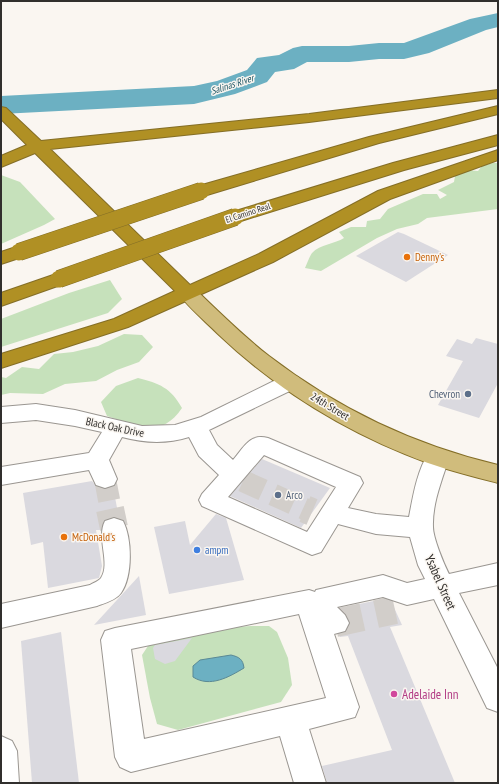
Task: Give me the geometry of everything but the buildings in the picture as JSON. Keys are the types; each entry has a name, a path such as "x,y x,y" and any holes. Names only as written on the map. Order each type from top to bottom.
{"highway":[{"path":"1,162 38,146 309,118 498,94"},
{"path":"1,258 201,191 374,140 498,110"},
{"path":"1,111 188,293"},
{"name":"El Camino Real","path":"1,300 235,217 344,182 445,152 498,140"},
{"path":"1,361 121,323 266,258 384,195 498,155"}],"main road":[{"name":"24th Street","path":"188,293 241,344 290,382 340,412 378,432 437,458 498,474"}],"street":[{"name":"Black Oak Drive","path":"1,415 36,412 75,418 142,434 176,433 209,422 290,382"},
{"path":"196,426 207,450 236,477"},
{"path":"1,476 101,469 116,428"},
{"path":"260,444 351,483 324,515 312,546 211,500 236,477 260,444"},
{"name":"Ysabel Street","path":"437,458 425,496 420,528 431,565 498,699"},
{"path":"324,515 376,524 420,528"},
{"path":"1,616 97,595 111,586 116,573 117,559 114,528"},
{"path":"323,615 309,601 115,640 131,757 344,707 323,615 326,598 383,586 401,602 442,587 495,579"},
{"path":"290,720 310,783"},
{"path":"1,751 3,783"}],"green space":[{"path":"498,163 498,209 427,218 418,224 397,229 377,238 321,271 305,268 315,250 344,238 339,232 351,227 366,227 367,221 380,219 388,209 423,194 437,194 440,199 447,195 438,190 454,182 455,176 465,170 478,171 482,166"},
{"path":"1,175 20,182 55,219 1,244"},
{"path":"110,280 122,299 108,313 1,347 1,319 69,293"},
{"path":"124,334 142,335 153,347 139,362 117,370 96,381 65,384 43,394 10,393 1,395 1,377 6,378 22,367 39,369 54,354 73,352 98,346"},
{"path":"138,378 164,387 178,401 182,408 174,418 165,424 148,428 107,416 101,402 116,386"},
{"path":"269,626 277,632 288,658 292,685 281,702 178,730 157,724 150,698 142,655 150,643 222,628"}],"water":[{"path":"231,655 243,662 244,668 226,678 219,680 206,682 193,677 193,666 200,660"}],"waterway":[{"name":"Salinas River","path":"1,105 194,95 225,88 257,76 267,64 285,63 302,54 349,54 379,51 404,51 420,47 479,24 498,20"}],"tunnel":[{"path":"105,479 111,510"},
{"path":"243,481 307,510"},
{"path":"110,509 114,528"},
{"path":"305,509 312,512"},
{"path":"335,623 395,610"}],"place":[{"name":"Denny's","path":"407,257"},
{"name":"Chevron","path":"468,394"},
{"name":"Arco","path":"278,495"},
{"name":"McDonald's","path":"64,537"},
{"name":"ampm","path":"197,550"},
{"name":"Adelaide Inn","path":"394,694"}]}
